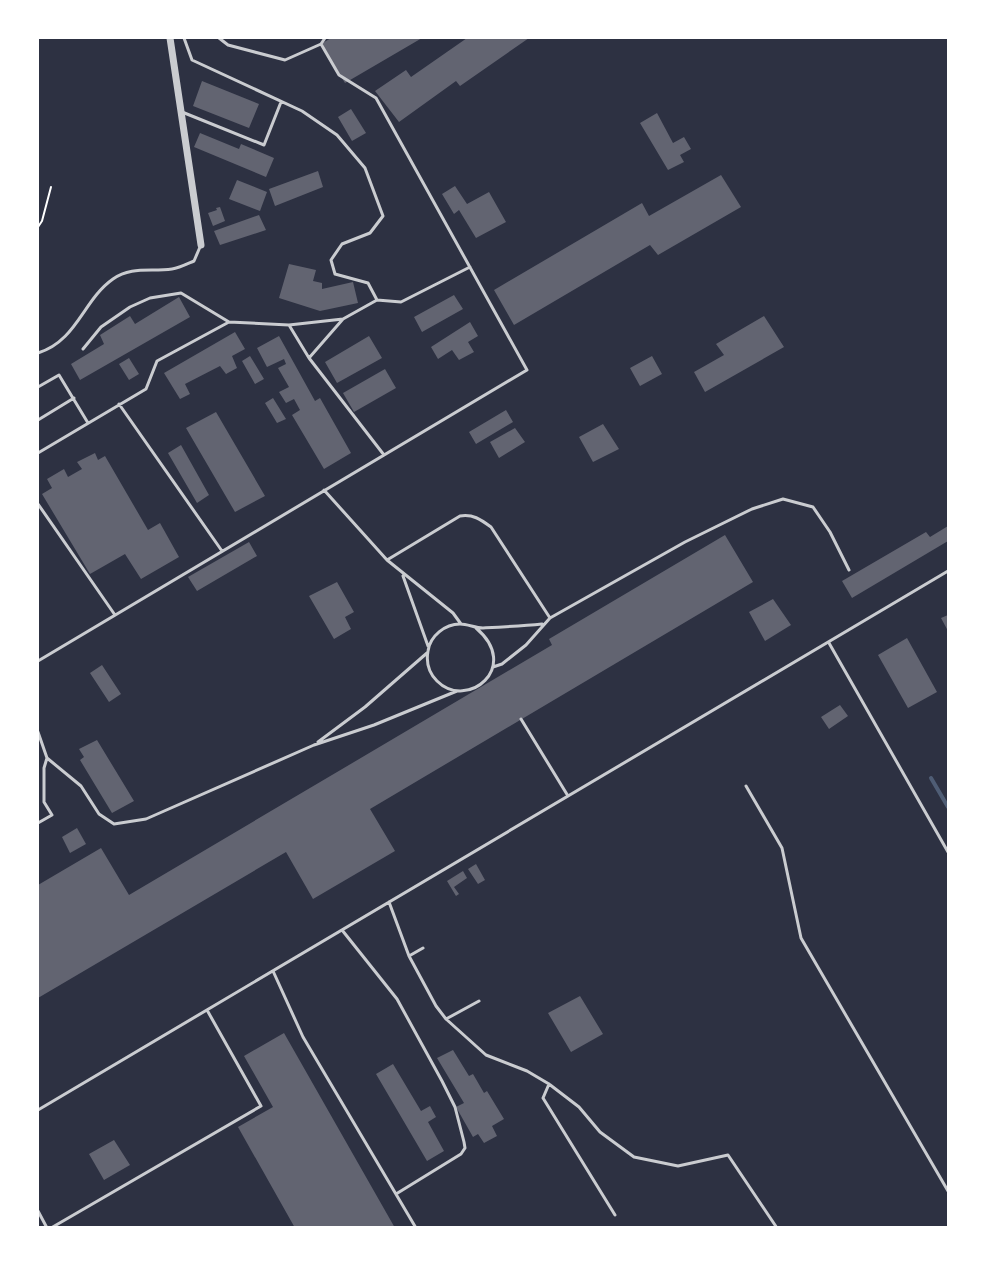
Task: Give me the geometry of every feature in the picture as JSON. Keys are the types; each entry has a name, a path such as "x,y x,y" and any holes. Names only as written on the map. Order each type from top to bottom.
{"street":[{"path":"170,38 201,245"}],"lane":[{"path":"184,38 192,60 302,111 338,135 365,168 383,216 370,233 342,244 331,260 335,274 368,283 377,300"},
{"path":"219,38 228,45 285,60 321,44 325,38"},
{"path":"38,662 527,370 375,98 339,75 321,44"},
{"path":"182,112 264,145 281,102"},
{"path":"38,353 56,345 71,331 98,294 113,279 131,270 173,269 194,261 201,245"},
{"path":"309,358 343,319 377,300 401,302 470,267"},
{"path":"83,349 101,327 130,307 150,298 181,293 229,322 289,325 343,319"},
{"path":"38,453 146,389 157,361 229,322"},
{"path":"289,325 309,358 384,455"},
{"path":"38,387 59,375 88,423"},
{"path":"38,420 74,398"},
{"path":"119,404 222,551"},
{"path":"324,490 387,560 453,613 461,624"},
{"path":"493,667 502,664 526,645 542,624 550,618 685,542 752,509 783,500 813,507 830,532 849,570"},
{"path":"38,504 115,615"},
{"path":"387,560 460,516 469,514 491,527 550,618"},
{"path":"38,1110 948,571"},
{"path":"403,574 429,648"},
{"path":"457,691 438,682 427,663 427,653 438,633 453,625 461,624 476,628 542,624"},
{"path":"38,732 47,758 81,786 99,814 114,824 146,819 314,745 457,691 475,688 489,676 493,667 494,652 488,638 476,628"},
{"path":"829,642 948,852"},
{"path":"314,745 365,707 427,653"},
{"path":"489,676 495,679"},
{"path":"521,720 568,796"},
{"path":"38,823 52,815 44,802 44,768 47,758"},
{"path":"746,786 782,848 801,938 948,1191"},
{"path":"389,902 409,956 436,1006 446,1019 486,1055 526,1071 549,1084 579,1107 600,1132 634,1157 678,1166 728,1155 777,1227"},
{"path":"342,930 397,999 455,1107 464,1142 465,1148 461,1154 396,1194"},
{"path":"409,956 423,948"},
{"path":"273,971 303,1036 416,1227"},
{"path":"446,1019 479,1001"},
{"path":"38,1210 49,1227 261,1106 207,1010"},
{"path":"549,1084 543,1098 615,1215"}],"path":[{"path":"38,227 42,221 51,187"}],"building":[{"path":"331,38 422,38 345,83 321,44"},
{"path":"467,38 529,38 460,86 456,81 399,122 375,91 406,70 411,77"},
{"path":"202,81 259,104 249,128 193,106"},
{"path":"351,109 366,133 352,141 338,117"},
{"path":"657,113 673,143 684,137 691,149 680,155 684,162 668,170 640,123"},
{"path":"200,133 239,149 241,144 274,158 266,177 194,147"},
{"path":"318,171 323,187 275,206 269,189"},
{"path":"721,175 741,207 658,255 650,245 514,325 494,290 642,203 649,216"},
{"path":"237,180 267,192 260,211 229,199"},
{"path":"455,186 467,204 489,192 506,222 476,238 459,210 454,214 442,194"},
{"path":"220,207 225,221 213,226 208,213"},
{"path":"259,215 266,230 220,245 214,231"},
{"path":"289,264 316,270 313,281 322,283 322,289 353,282 358,303 320,311 279,298"},
{"path":"454,295 463,309 422,332 414,317"},
{"path":"179,297 190,317 80,380 71,364 104,344 100,335 130,316 135,324"},
{"path":"764,316 784,347 705,392 694,372 724,355 716,344"},
{"path":"470,322 478,336 468,342 474,352 459,360 452,350 438,359 431,347"},
{"path":"235,332 245,349 232,356 237,368 226,374 220,366 185,384 190,394 180,399 164,373"},
{"path":"279,336 315,401 320,398 351,453 324,469 292,415 300,410 294,399 286,403 279,392 289,387 278,368 286,364 284,359 267,367 257,348"},
{"path":"369,336 382,358 337,383 325,362"},
{"path":"250,356 264,379 255,384 242,361"},
{"path":"652,356 662,374 640,386 630,368"},
{"path":"129,358 139,374 129,380 119,364"},
{"path":"385,369 396,388 354,412 343,393"},
{"path":"273,398 286,419 277,423 265,403"},
{"path":"506,410 513,422 476,444 469,432"},
{"path":"216,412 265,496 235,512 186,428"},
{"path":"603,424 619,449 593,462 579,437"},
{"path":"515,428 525,442 499,458 490,442"},
{"path":"181,445 209,495 197,503 168,453"},
{"path":"95,453 98,460 105,456 148,530 160,523 179,557 141,579 125,554 90,574 42,494 52,488 47,479 64,469 68,477 82,469 77,462"},
{"path":"948,526 948,541 852,598 842,581 926,532 930,537"},
{"path":"725,535 753,582 370,809 395,851 313,899 286,852 38,998 38,885 101,848 129,895 552,645 549,639"},
{"path":"249,542 257,556 197,591 188,577"},
{"path":"337,582 354,612 345,617 351,629 334,639 309,596"},
{"path":"773,599 791,625 765,641 749,612"},
{"path":"948,615 948,631 941,618"},
{"path":"907,638 937,692 908,708 878,655"},
{"path":"102,665 121,694 109,702 90,673"},
{"path":"840,705 848,716 829,729 821,717"},
{"path":"97,740 134,801 112,813 80,760 84,757 79,749"},
{"path":"77,828 86,844 70,853 62,837"},
{"path":"476,864 485,880 478,884 468,869"},
{"path":"463,871 467,878 454,887 459,894 456,896 447,881"},
{"path":"580,996 603,1034 571,1052 548,1013"},
{"path":"284,1033 395,1228 295,1228 238,1127 273,1107 244,1056"},
{"path":"453,1050 469,1076 473,1074 484,1093 487,1091 504,1119 492,1126 497,1136 484,1143 478,1134 473,1137 456,1107 464,1103 437,1058"},
{"path":"393,1064 421,1111 430,1106 436,1117 428,1122 444,1151 427,1161 376,1074"},
{"path":"114,1140 130,1165 104,1180 89,1154"}],"waterway":[{"path":"931,778 948,807"}]}
